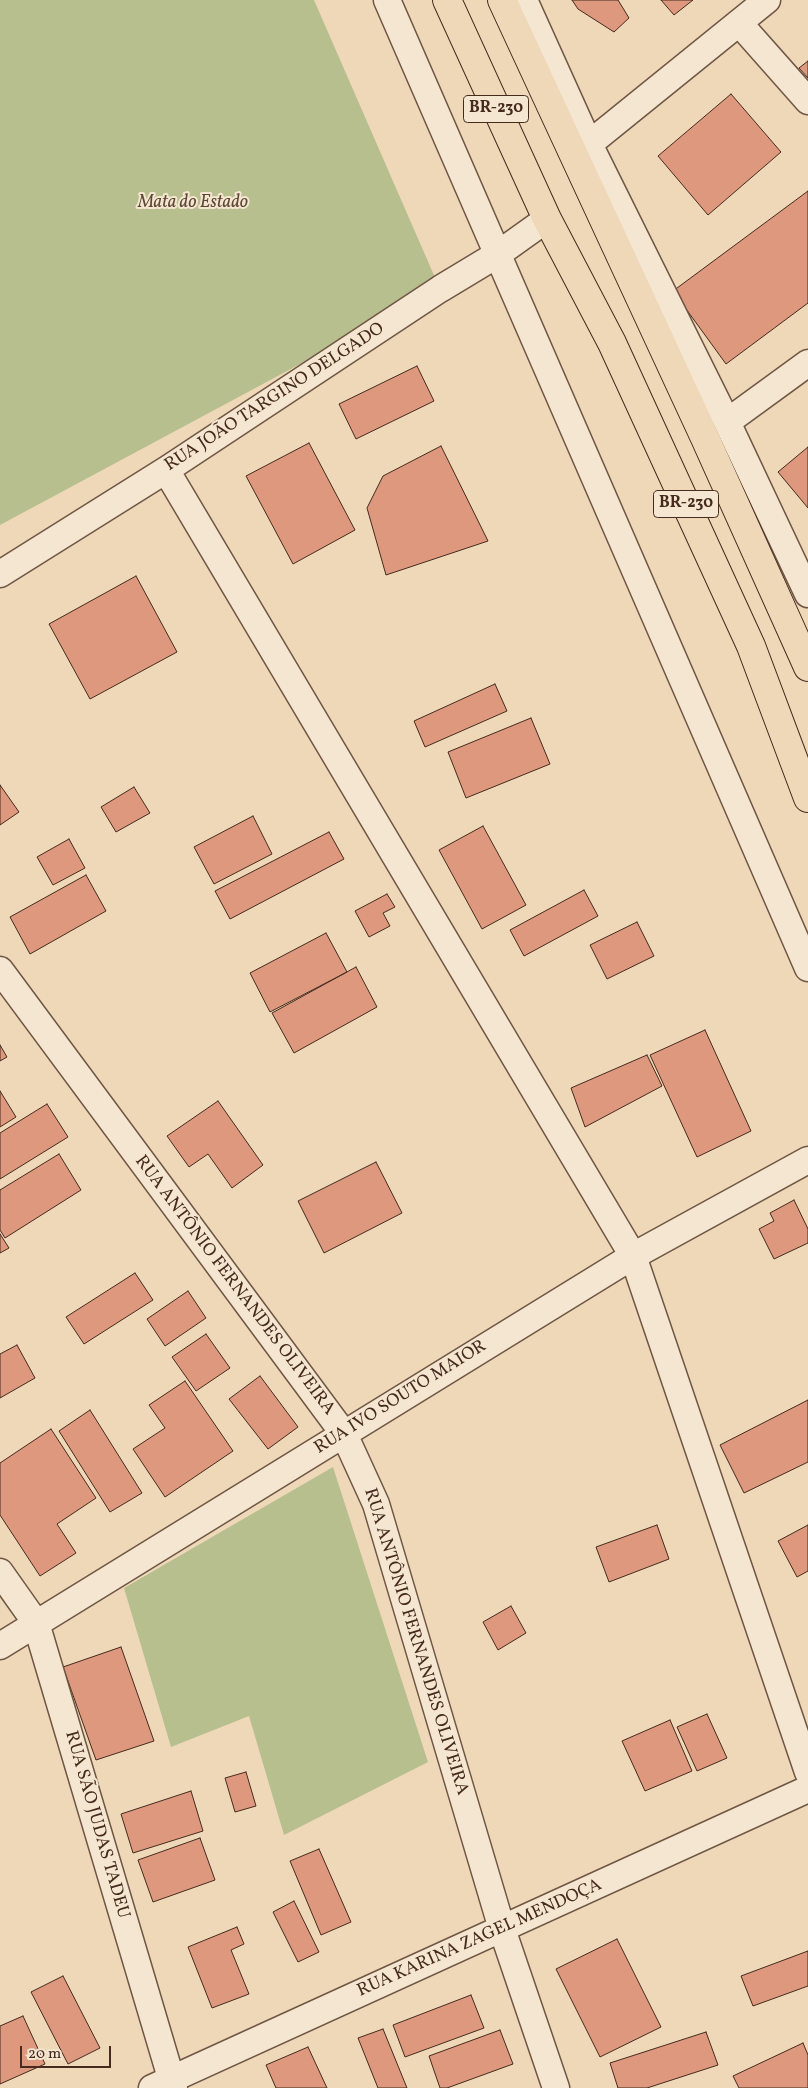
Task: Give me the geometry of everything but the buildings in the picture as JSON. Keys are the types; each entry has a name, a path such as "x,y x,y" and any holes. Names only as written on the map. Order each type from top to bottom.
{"highway":[{"name":"BR-230","path":"446,0 547,219 612,343 747,637 808,798"},
{"name":"BR-230","path":"502,0 581,150 705,438 808,667"}],"street":[{"path":"387,0 808,968"},
{"path":"524,0 581,150 727,422 808,594"},
{"path":"581,150 767,0"},
{"path":"739,23 808,101"},
{"name":"RUA JOÃO TARGINO DELGADO","path":"0,574 166,470 440,289 498,254 547,219"},
{"path":"727,422 808,362"},
{"path":"166,470 633,1256 808,1772"},
{"name":"RUA ANTÔNIO FERNANDES OLIVEIRA","path":"0,970 344,1434 376,1504 502,1929 556,2088"},
{"name":"RUA IVO SOUTO MAIOR","path":"0,1646 633,1256 808,1160"},
{"name":"RUA SÃO JUDAS TADEU","path":"0,1572 36,1623 166,2085"},
{"name":"RUA KARINA ZAGEL MENDOÇA","path":"166,2085 808,1789"}],"green space":[{"name":"Mata do Estado","path":"0,0 314,0 440,289 0,525"},
{"path":"333,1467 428,1762 284,1835 249,1716 171,1747 124,1588"}]}
